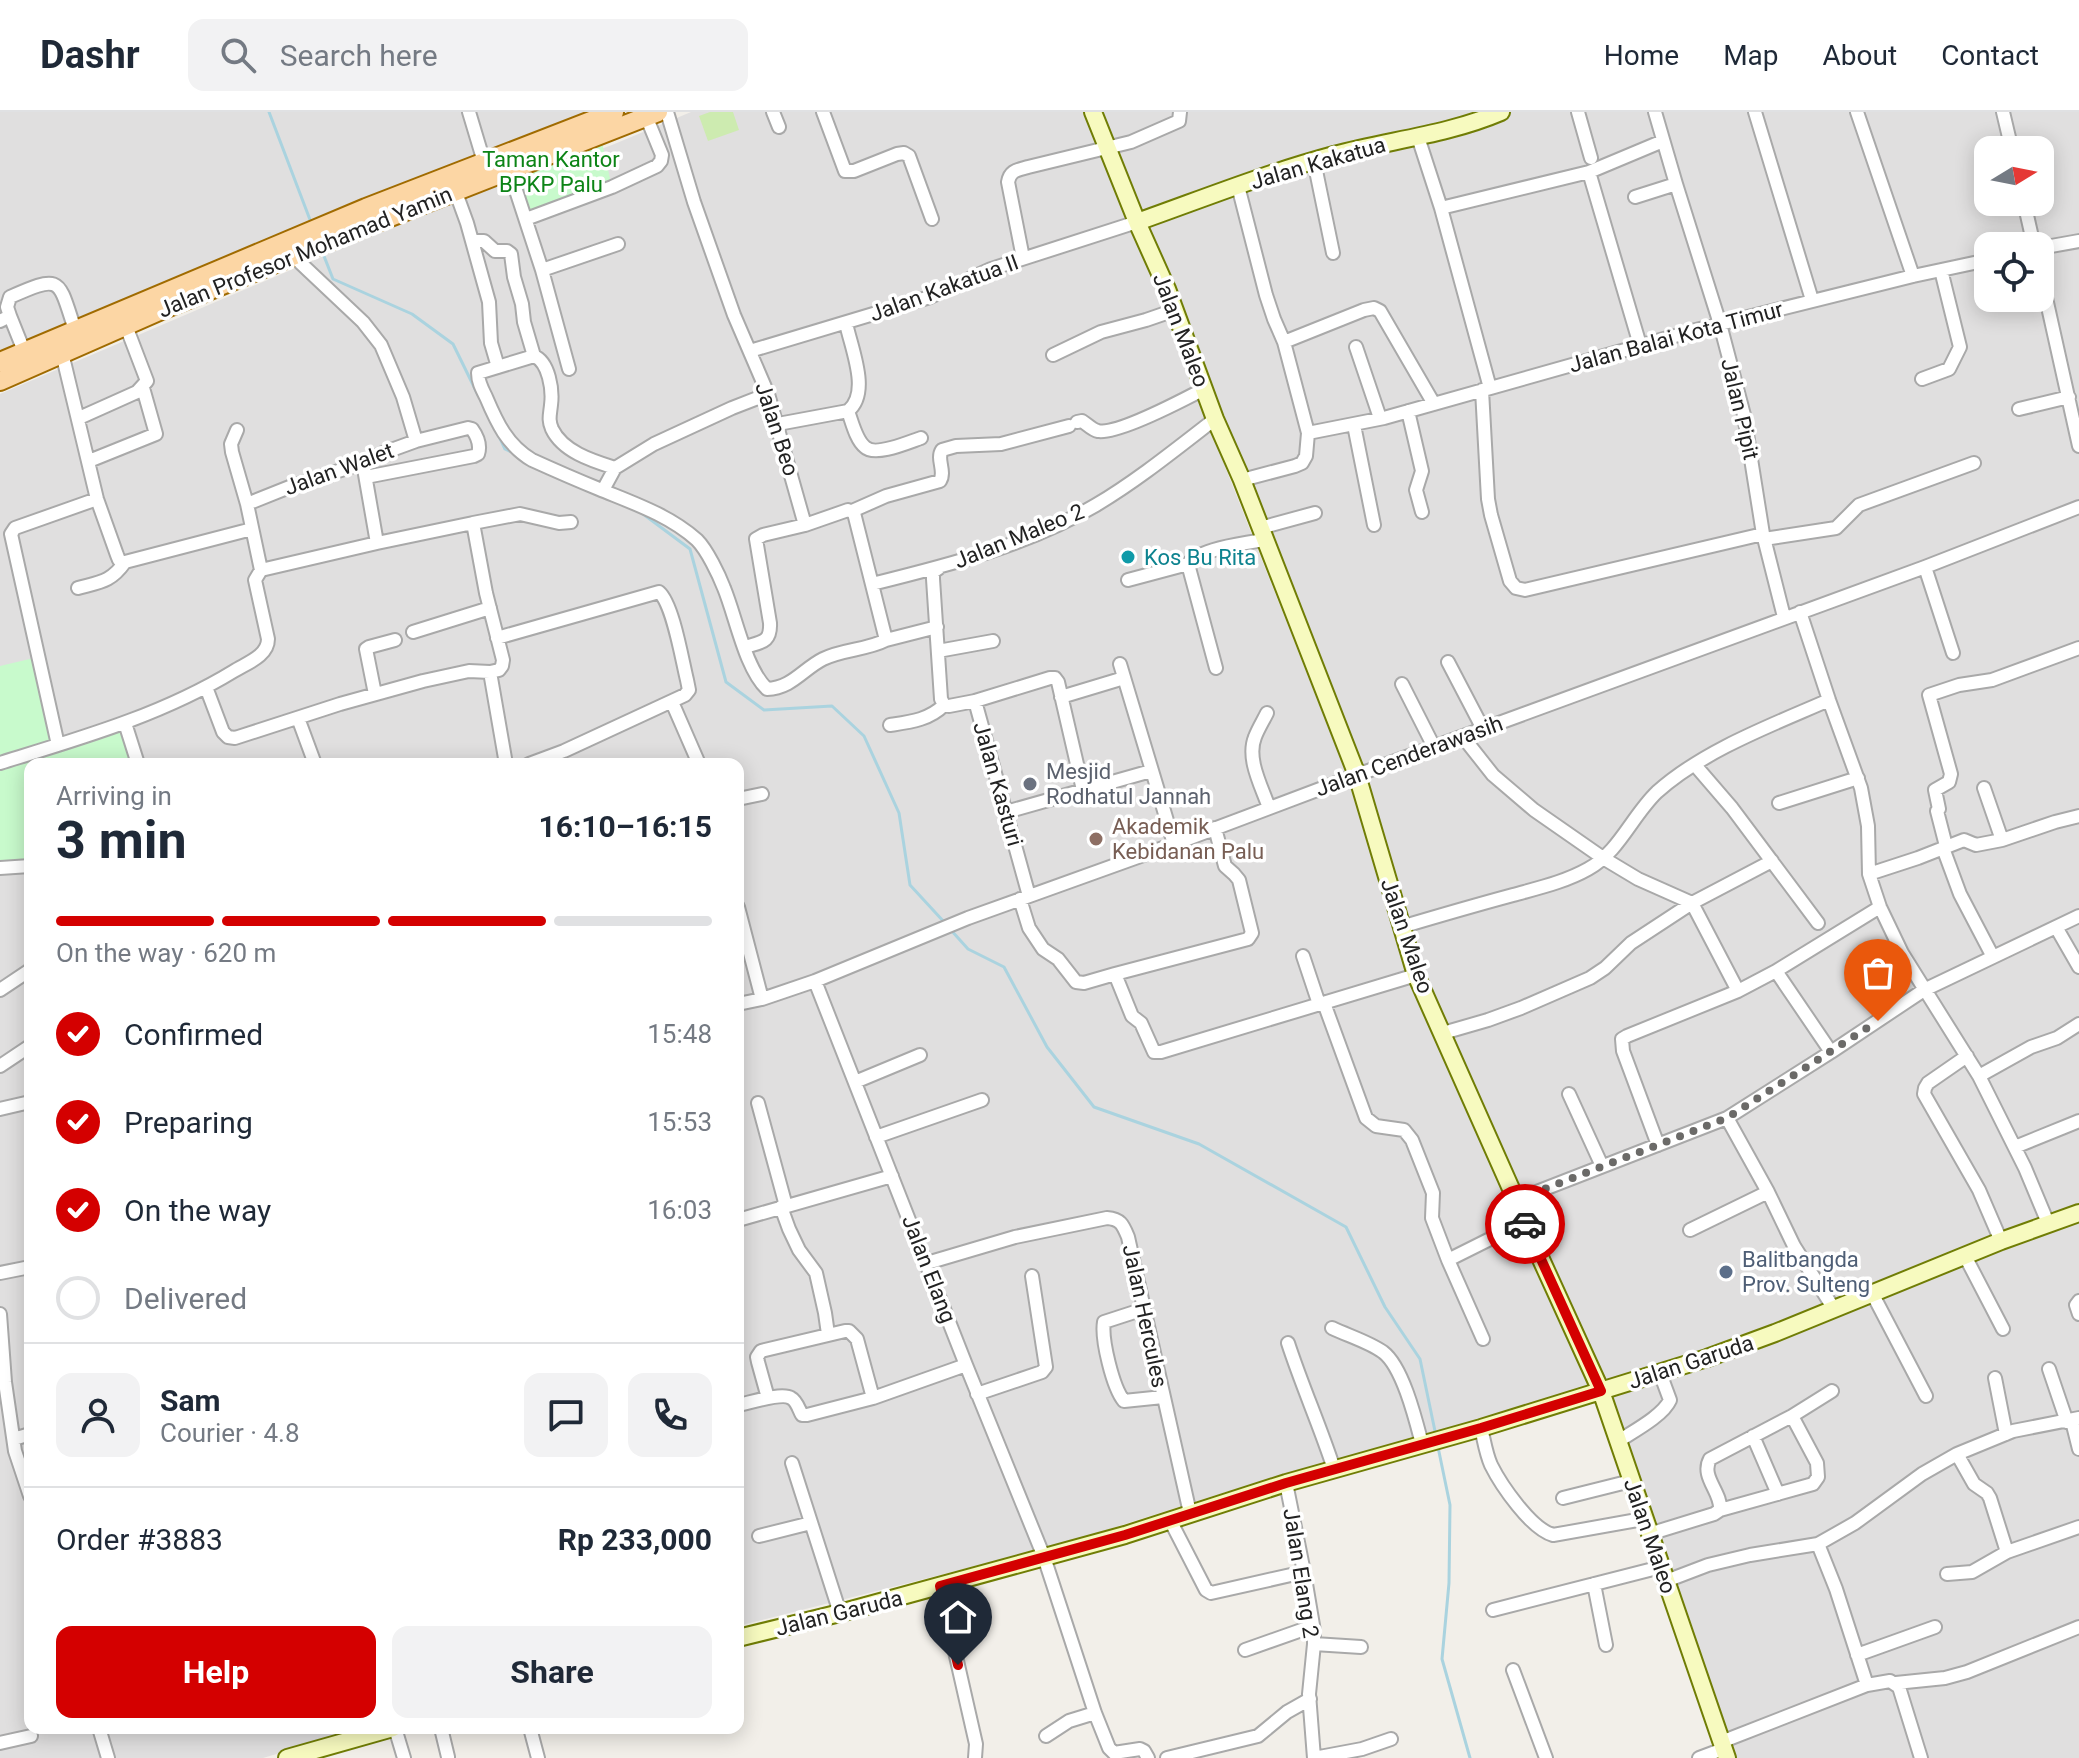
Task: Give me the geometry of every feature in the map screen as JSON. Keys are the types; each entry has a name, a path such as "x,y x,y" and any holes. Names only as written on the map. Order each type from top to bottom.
{"main road":[{"name":"Jalan Profesor Mohamad Yamin","path":"446,188 484,162 614,112"},
{"name":"Jalan Profesor Mohamad Yamin","path":"0,381 326,234 446,188 585,142 652,114"},
{"name":"Jalan Profesor Mohamad Yamin","path":"0,362 75,330 297,249"}],"street":[{"path":"469,112 484,162"},
{"name":"Jalan Beo","path":"667,112 694,202 734,315 768,394 805,525"},
{"path":"773,112 779,127"},
{"path":"823,112 845,171 854,171 897,154 909,156 932,219"},
{"name":"Jalan Maleo","path":"1093,112 1175,310 1215,419 1242,480 1357,775 1416,975 1601,1391 1724,1750"},
{"path":"1023,258 1009,175 1028,167 1131,142 1179,121 1180,112"},
{"name":"Jalan Kakatua","path":"1137,222 1314,161 1456,129 1501,112"},
{"path":"1578,112 1591,158"},
{"name":"Jalan Pipit","path":"1655,112 1720,324 1744,415 1764,537 1784,617"},
{"path":"1755,112 1812,300"},
{"path":"1857,112 1913,276"},
{"path":"2003,112 2009,136"},
{"path":"526,219 612,187 657,166 662,155 652,114"},
{"path":"1418,137 1441,208 1486,389 1488,499 1510,581 1516,588 1525,590 1764,537 1836,528 1859,505 1974,463"},
{"path":"1441,208 1589,172 1663,141"},
{"path":"1314,161 1333,253"},
{"path":"509,169 542,270 569,369"},
{"path":"1589,172 1640,345"},
{"path":"1635,197 1676,184"},
{"path":"1238,186 1268,303 1284,342 1308,433 1308,449 1302,463 1242,480"},
{"path":"446,188 473,241 489,302 491,343 498,367"},
{"name":"Jalan Kakatua II","path":"750,351 930,297 981,273 1137,222"},
{"path":"473,241 484,241 495,251 511,254 534,356 543,361 547,368 552,405 549,418 558,439 581,456 615,468"},
{"path":"2054,245 2079,241"},
{"path":"542,270 618,244"},
{"name":"Jalan Walet","path":"247,504 416,441 403,397 381,345 297,249"},
{"name":"Jalan Balai Kota Timur","path":"1308,433 1408,411 1812,300 1974,263"},
{"path":"1922,379 1949,369 1960,347 1941,270"},
{"path":"24,351 5,318 7,307 10,297 43,283 49,283 62,292 75,330"},
{"path":"1284,342 1376,308 1434,404"},
{"path":"1053,355 1101,332 1175,310"},
{"path":"2051,312 2073,399 2079,446"},
{"path":"778,424 853,408 859,395 859,381 846,323"},
{"path":"79,418 143,388 147,381 126,326"},
{"path":"1356,347 1380,418"},
{"path":"62,353 97,499 119,560 125,562 252,529"},
{"path":"534,356 481,371 477,376 510,443 532,460 641,506 698,541 723,585 752,669 767,689 775,689 795,680 813,664 839,652 937,627"},
{"path":"89,461 156,434 143,388"},
{"path":"745,647 767,639 770,634 756,539 760,536 852,511 886,496 940,481 943,474 939,456 942,450 956,446 1001,444 1082,421 1099,432 1106,431 1147,417 1204,389"},
{"path":"603,490 615,468 654,444 768,394"},
{"path":"2019,409 2073,399"},
{"path":"848,411 863,446 869,450 880,451 921,438"},
{"path":"1408,411 1422,471 1416,487 1422,512"},
{"name":"Jalan Maleo 2","path":"872,584 939,568 1036,534 1083,512 1142,475 1215,419"},
{"path":"1360,423 1374,525"},
{"path":"366,477 474,456 479,451 476,436 468,428 416,441"},
{"path":"0,763 157,712 206,687 263,653 268,646 255,580 261,570 232,452 231,444 237,430"},
{"path":"363,463 377,543"},
{"path":"58,745 11,534 15,528 97,499"},
{"name":"Jalan Cenderawasih","path":"744,1003 815,981 1024,897 1925,567 2079,507"},
{"path":"852,511 886,640"},
{"path":"1128,580 1188,564 1198,556 1245,543 1315,513"},
{"path":"261,570 520,514 559,523 571,522"},
{"path":"206,687 223,732 235,738 423,681 469,671 499,670 503,660 473,523"},
{"path":"78,588 116,575 125,562"},
{"path":"1188,564 1216,668"},
{"path":"1925,567 1953,653"},
{"name":"Jalan Kasturi","path":"939,568 933,572 933,579 941,699 944,705 949,706 975,701 1006,812 1029,928 1043,949 1058,959 1076,982 1084,983 1115,974"},
{"path":"497,638 659,592 665,599 689,690 674,708 566,757"},
{"path":"413,632 490,608"},
{"path":"1800,612 1865,802 1869,874 1880,907 1902,953 1979,1076 2015,1147 2048,1223"},
{"path":"375,694 366,649 395,640"},
{"path":"938,651 993,641"},
{"path":"1993,957 1960,894 1937,817 1939,809 1935,790 1949,782 1951,774 1929,695 1959,685 1992,680 2079,648"},
{"path":"1448,662 1483,729"},
{"path":"1120,664 1174,844"},
{"path":"490,672 505,758"},
{"path":"975,701 1053,677 1057,680 1083,790"},
{"path":"1061,697 1124,678"},
{"path":"1402,684 1434,747"},
{"path":"1401,927 1568,878 1589,869 1620,840 1650,800 1670,781 1768,727 1829,700"},
{"path":"890,725 923,719 935,714 944,705"},
{"path":"674,708 696,758"},
{"path":"1267,713 1252,746 1253,759 1269,808"},
{"path":"298,718 313,758"},
{"path":"125,723 136,758"},
{"path":"1463,737 1481,762 1535,812 1638,879 1692,903 1738,991"},
{"path":"1695,765 1732,808 1818,923"},
{"path":"1006,812 1151,771"},
{"path":"1779,803 1858,778"},
{"path":"1984,788 2002,840"},
{"path":"744,798 762,794"},
{"path":"1869,874 1964,840 1976,845 2002,840 2079,816"},
{"path":"1215,828 1225,866 1239,880 1252,930 1251,937 1115,974 1132,1016 1141,1023 1154,1052 1416,975"},
{"path":"1443,1033 1521,1008 1590,978 1631,943 1692,903 1772,861"},
{"path":"0,868 24,866"},
{"path":"1658,1145 1623,1051 1622,1039 1738,991 1880,907"},
{"path":"1516,1200 1727,1118 1924,990 2079,916"},
{"path":"2056,927 2079,967"},
{"path":"744,930 762,999"},
{"path":"1303,956 1366,1118 1376,1126 1402,1129 1412,1140 1433,1193 1432,1218 1483,1339"},
{"path":"1776,971 1831,1052"},
{"path":"0,990 24,974"},
{"name":"Jalan Elang","path":"815,981 1044,1557 1095,1713 1111,1751 1140,1749 1148,1758"},
{"path":"1979,1076 2079,1024"},
{"path":"0,1066 24,1050"},
{"path":"855,1082 920,1055"},
{"path":"1967,1056 1928,1083 1924,1094 1979,1190 2001,1241"},
{"path":"1569,1094 1602,1166"},
{"path":"876,1137 982,1100"},
{"path":"0,1109 24,1103"},
{"path":"758,1103 789,1229 799,1250 816,1273 828,1334"},
{"path":"1727,1118 1794,1246 1834,1309"},
{"path":"2015,1147 2079,1121"},
{"path":"744,1218 892,1176"},
{"path":"1690,1230 1768,1192"},
{"name":"Jalan Garuda","path":"744,1633 840,1613 1125,1535 1286,1483 1660,1373 1707,1358 2079,1213"},
{"name":"Jalan Hercules","path":"927,1263 1015,1237 1107,1218 1116,1219 1128,1237 1190,1513"},
{"path":"1448,1260 1524,1222"},
{"path":"1965,1256 2003,1329"},
{"path":"0,1273 24,1268"},
{"path":"977,1394 1042,1372 1046,1367 1032,1276"},
{"path":"1872,1293 1926,1396"},
{"path":"2079,1301 2076,1305 2079,1314"},
{"path":"1144,1309 1104,1322 1104,1338 1120,1397 1124,1401 1163,1397"},
{"path":"0,1314 5,1382 15,1451 24,1478"},
{"path":"1332,1328 1388,1357 1404,1384 1425,1443"},
{"path":"768,1398 758,1362 761,1351 849,1331 855,1335 873,1398"},
{"path":"1288,1343 1334,1469"},
{"path":"744,1404 790,1397 795,1400 803,1416 873,1398 966,1365"},
{"path":"2049,1369 2072,1420 2079,1449"},
{"path":"1617,1442 1669,1404 1660,1373"},
{"path":"1995,1378 2006,1434"},
{"path":"1720,1510 1721,1503 1709,1476 1707,1465 1710,1459 1832,1391"},
{"path":"1481,1428 1495,1471 1524,1514 1545,1533 1553,1535 1646,1526 1714,1514 1813,1484 1818,1477 1817,1463 1792,1416"},
{"path":"1493,1610 1594,1584 1664,1574 1818,1544 1855,1523 1922,1474 1957,1454 2006,1434 2072,1420"},
{"path":"14,1439 24,1436"},
{"path":"1753,1436 1778,1494"},
{"path":"1957,1454 1974,1484 1990,1498 2007,1552"},
{"path":"792,1463 840,1613"},
{"path":"1563,1498 1631,1481"},
{"name":"Jalan Elang 2","path":"1286,1483 1313,1626 1310,1699 1314,1758"},
{"path":"1170,1520 1206,1590 1211,1593 1304,1572"},
{"path":"759,1536 811,1523"},
{"path":"1947,1574 1972,1572 2007,1552 2079,1527"},
{"path":"1818,1544 1867,1685"},
{"path":"1594,1584 1606,1645"},
{"path":"940,1586 976,1744 974,1757"},
{"path":"1245,1650 1313,1626"},
{"path":"1857,1655 1935,1627"},
{"path":"1699,1758 1724,1750 1867,1685 1945,1678 1967,1672 2079,1627"},
{"path":"1314,1644 1361,1647"},
{"path":"1513,1670 1546,1758"},
{"path":"1896,1683 1902,1692 1921,1758"},
{"path":"1167,1758 1258,1736 1287,1712 1310,1699"},
{"path":"1046,1736 1069,1721 1095,1713"},
{"path":"101,1734 108,1758"},
{"path":"289,1758 373,1734"},
{"path":"396,1734 404,1758"},
{"path":"442,1734 448,1757"},
{"path":"532,1734 538,1758"},
{"path":"0,1743 31,1736"},
{"path":"1314,1758 1362,1749 1391,1739"}],"shaded area":[{"path":"0,112 604,112 0,358"},
{"path":"691,112 1083,112 1153,277 1352,788 1403,965 1592,1387 1226,1492 1059,1545 744,1624 744,758 24,758 24,1734 344,1734 263,1758 0,1758 0,394 429,211 612,145"},
{"path":"1100,112 2079,112 2079,1758 1736,1758 1603,1375 1423,975"}],"green space":[{"path":"710,112 733,112 739,130 708,141 699,116"},
{"name":"Taman Kantor BPKP Palu","path":"598,124 611,183 525,215 511,152"},
{"path":"38,657 57,744 127,721 138,758 24,758 24,864 0,866 0,666"}],"waterway":[{"path":"269,112 312,225"},
{"path":"322,251 333,279 412,314 453,344 478,395"},
{"path":"498,434 505,449 516,454"},
{"path":"639,511 690,549 726,682 764,710 832,706 864,736 899,813 910,885 945,923"},
{"path":"950,929 968,949 1004,967 1047,1047 1094,1107 1199,1144 1346,1227 1385,1307 1420,1359 1436,1436"},
{"path":"1438,1447 1450,1505 1449,1583 1442,1659 1470,1758"}],"way so far":[{"path":"1525,1224 1516,1200 1727,1118 1878,1021"}],"place":[{"name":"Kos Bu Rita","path":"1128,557"},
{"name":"Mesjid Rodhatul Jannah","path":"1030,784"},
{"name":"Akademik Kebidanan Palu","path":"1096,839"},
{"name":"Balitbangda Prov. Sulteng","path":"1726,1272"}],"route":[{"path":"958,1665 940,1586 1125,1535 1286,1483 1601,1391 1525,1224"}]}
